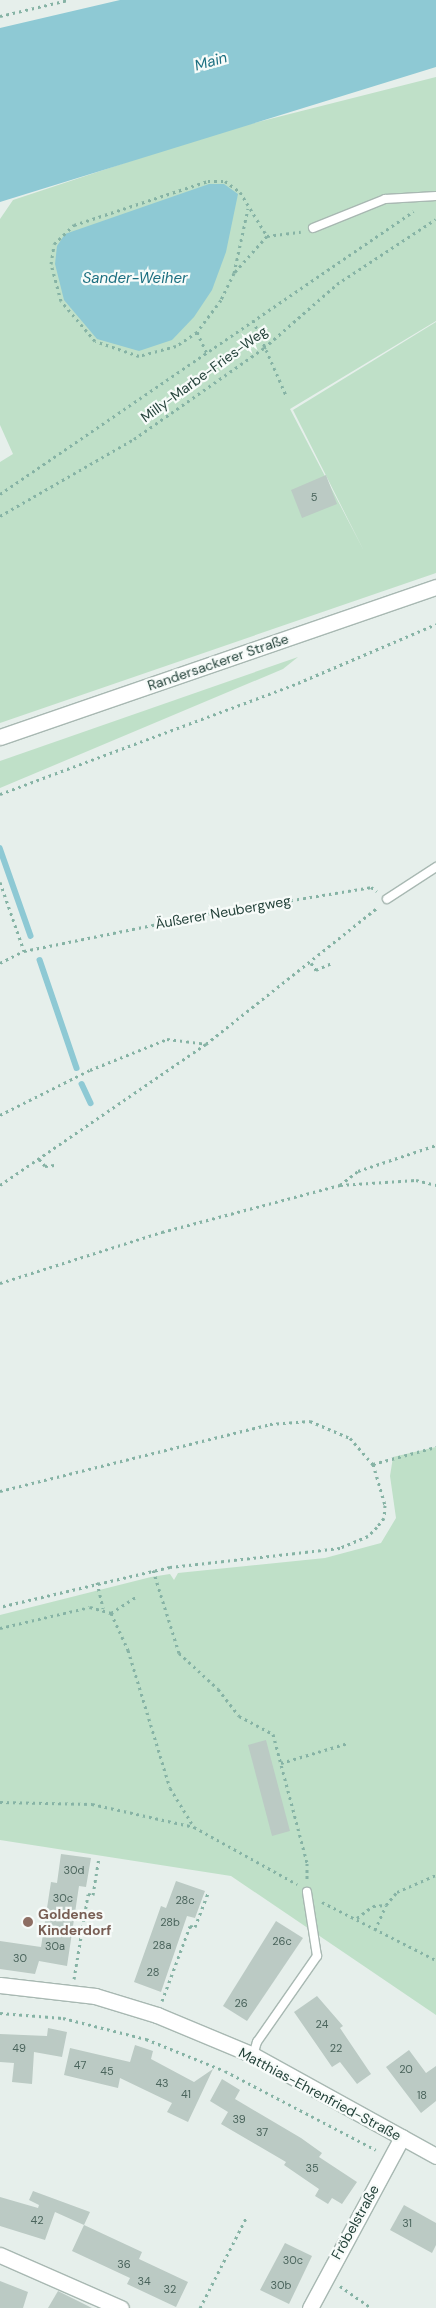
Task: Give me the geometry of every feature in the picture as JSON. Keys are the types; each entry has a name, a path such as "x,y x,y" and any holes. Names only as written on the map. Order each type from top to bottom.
{"street":[{"name":"Randersackerer Straße","path":"0,737 436,587"},
{"name":"Matthias-Ehrenfried-Straße","path":"0,1985 72,1992 157,2016 253,2056 436,2156"},
{"name":"Fröbelstraße","path":"310,2308 325,2276 402,2137"},
{"path":"0,2256 122,2308"}],"lane":[{"path":"313,228 385,199 436,196"},
{"path":"387,899 436,867"},
{"path":"253,2056 257,2042 317,1956 308,1892"}],"path":[{"path":"0,16 68,0"},
{"path":"267,236 240,192 225,181 208,181 74,226 54,244 51,264 61,302 95,341 139,356 176,346 197,332 221,300 234,274 267,236 285,236 313,228"},
{"path":"234,274 248,207"},
{"path":"0,494 253,320 421,209"},
{"name":"Milly-Marbe-Fries-Weg","path":"0,516 134,439 264,348 337,284 436,219"},
{"path":"253,320 286,395"},
{"path":"197,332 207,353"},
{"path":"0,794 298,682 436,624"},
{"path":"0,882 24,951"},
{"name":"Äußerer Neubergweg","path":"0,963 24,951 207,914 371,887 387,899"},
{"path":"0,1185 206,1044 311,963 387,899"},
{"path":"311,963 316,970 332,963"},
{"path":"0,1115 90,1070 167,1040 206,1044"},
{"path":"340,1185 358,1171 436,1146"},
{"path":"39,1159 45,1166 55,1165"},
{"path":"0,1282 162,1232 340,1185 416,1180 436,1185"},
{"path":"0,1491 270,1424 310,1421 350,1438 373,1464 385,1505 384,1518 368,1536 356,1542 321,1551 153,1570 97,1582 0,1608"},
{"path":"373,1464 436,1447"},
{"path":"153,1570 179,1653 218,1689 239,1716 265,1728 276,1741 306,1863 308,1892"},
{"path":"97,1582 103,1608"},
{"path":"112,1613 136,1597"},
{"path":"0,1628 90,1607 103,1608 112,1613 128,1650 170,1788 194,1827"},
{"path":"281,1763 348,1743"},
{"path":"0,1802 92,1804 194,1827 282,1873 308,1892 357,1918 375,1930 436,1960"},
{"path":"72,1992 88,1894 93,1895 99,1860"},
{"path":"375,1930 386,1905 397,1892 436,1875"},
{"path":"157,2016 190,1926 195,1927 208,1893"},
{"path":"357,1918 373,1906 386,1905"},
{"path":"0,2013 63,2018 146,2039 225,2071 391,2158"},
{"path":"200,2308 246,2218"},
{"path":"325,2276 372,2308"}],"green space":[{"path":"436,77 436,321 290,409 364,551 293,410 436,322 436,573 0,723 0,462 13,454 0,425 0,219 13,200 218,132"},
{"path":"298,657 283,669 0,788 0,761"},
{"path":"436,1447 436,2015 231,1876 0,1840 0,1615 151,1577 170,1574 174,1580 178,1573 325,1558 381,1543 396,1518 390,1476 393,1457"}],"water":[{"name":"Main","path":"120,0 436,0 436,67 0,202 0,28"},
{"name":"Sander-Weiher","path":"209,184 224,184 238,194 226,252 212,290 194,317 172,340 139,351 97,339 64,300 55,264 57,246 65,234"}],"building":[{"path":"326,475 337,504 302,518 291,490"},
{"path":"266,1740 290,1831 272,1836 248,1745"},
{"path":"61,1854 91,1858 86,1887 79,1886 67,1966 39,1961 35,1974 0,1969 0,1941 41,1947 51,1882 57,1883"},
{"path":"176,1881 205,1891 195,1918 187,1916 161,1992 134,1982 161,1906 166,1908"},
{"path":"276,1921 303,1938 247,2021 223,2006"},
{"path":"317,1996 343,2026 340,2028 371,2074 357,2084 340,2062 332,2067 294,2012"},
{"path":"48,2028 67,2032 62,2057 34,2052 32,2084 12,2082 14,2063 0,2062 0,2034 47,2036"},
{"path":"135,2045 153,2051 151,2059 194,2082 213,2069 188,2122 167,2112 172,2103 120,2078 118,2088 64,2075 70,2048 130,2062"},
{"path":"409,2050 426,2073 436,2066 436,2101 421,2113 386,2067"},
{"path":"222,2079 240,2090 235,2099 301,2138 322,2153 319,2157 357,2182 342,2204 332,2198 328,2204 315,2196 319,2189 284,2165 286,2162 221,2124 228,2112 210,2101"},
{"path":"33,2191 90,2212 84,2225 55,2212 45,2240 0,2226 0,2197 38,2208 39,2205 29,2200"},
{"path":"404,2205 436,2223 436,2245 432,2253 390,2230"},
{"path":"84,2225 142,2252 139,2259 188,2282 176,2307 127,2284 130,2278 72,2251"},
{"path":"285,2243 312,2256 289,2304 260,2290"},
{"path":"0,2281 28,2292 23,2308 0,2308"},
{"path":"58,2291 92,2308 48,2308"}],"waterway":[{"path":"0,848 31,936"},
{"path":"40,960 77,1068"},
{"path":"82,1084 91,1103"}],"place":[{"name":"Goldenes Kinderdorf","path":"28,1922"}]}
